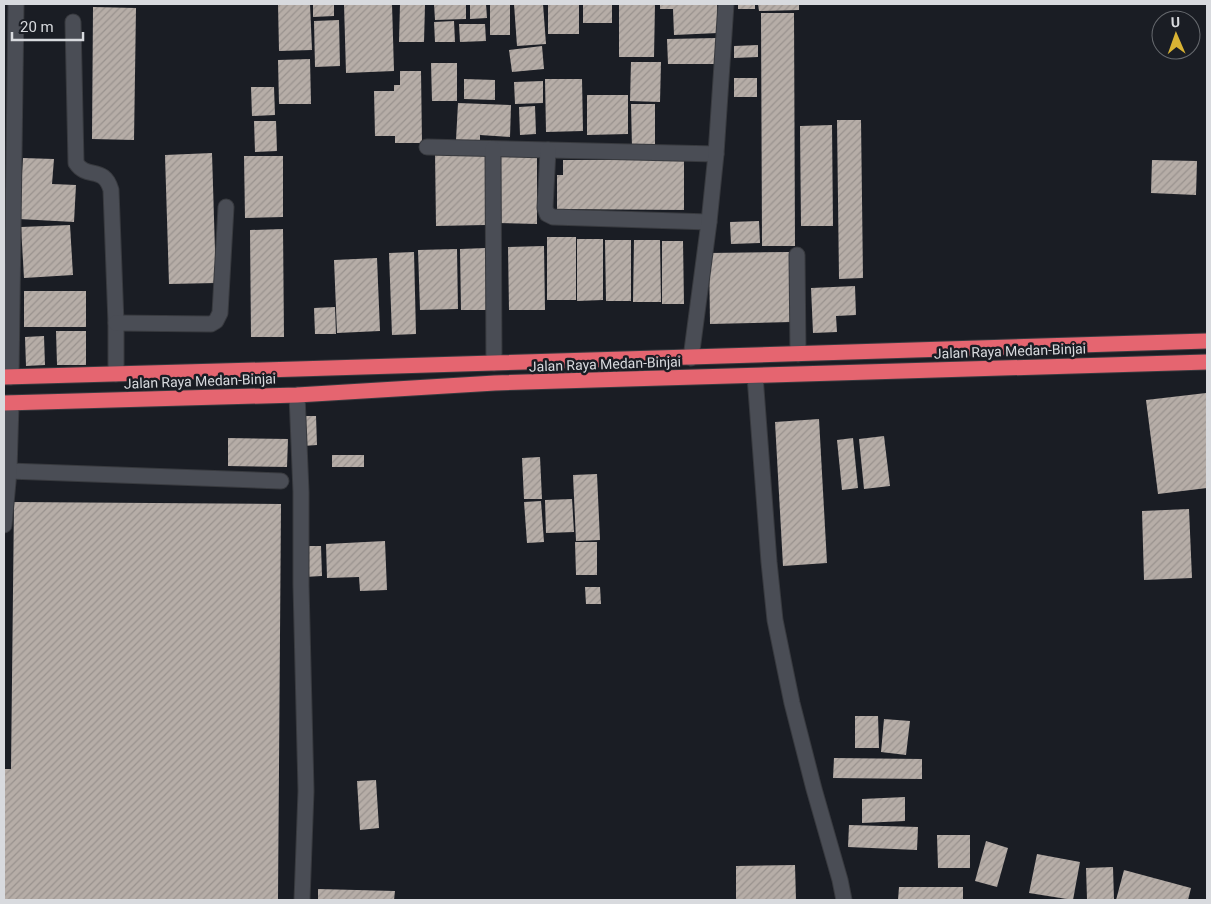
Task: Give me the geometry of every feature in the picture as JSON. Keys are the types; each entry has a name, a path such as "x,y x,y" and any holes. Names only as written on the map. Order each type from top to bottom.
{"highway":[{"name":"Jalan Raya Medan-Binjai","path":"8,377 691,358 1207,341"},
{"name":"Jalan Raya Medan-Binjai","path":"7,403 297,395 495,383 1207,362"}],"street":[{"path":"8,377 16,4"},
{"path":"691,358 716,154 726,4"},
{"path":"73,22 76,163 83,170 103,176 111,190 116,374"},
{"path":"427,147 716,154"},
{"path":"492,149 494,363"},
{"path":"548,150 545,208 547,214 553,217 709,222"},
{"path":"116,323 211,324 216,321 220,313 226,207"},
{"path":"797,255 798,354"},
{"path":"755,376 769,562 776,620 792,703 844,900"},
{"path":"297,395 301,492 306,791 302,900"},
{"path":"4,525 9,471 7,403"},
{"path":"9,471 281,481"}],"building":[{"path":"278,4 310,4 312,50 279,51"},
{"path":"313,4 334,4 334,16 313,17"},
{"path":"344,4 392,4 394,71 346,73"},
{"path":"400,4 425,5 424,42 399,42"},
{"path":"434,4 466,4 466,19 435,20"},
{"path":"470,4 486,4 487,18 470,19"},
{"path":"514,4 543,4 546,44 517,46"},
{"path":"548,4 579,4 579,34 548,34"},
{"path":"583,4 612,4 612,23 583,23"},
{"path":"619,4 655,4 654,57 619,57"},
{"path":"660,4 717,4 718,33 674,35 673,9 660,9"},
{"path":"738,4 755,4 755,9 738,9"},
{"path":"758,4 799,4 799,10 759,11"},
{"path":"490,5 510,5 510,35 490,35"},
{"path":"93,7 136,8 134,140 92,139"},
{"path":"761,13 794,13 795,246 762,246"},
{"path":"339,20 340,66 315,67 314,21"},
{"path":"454,21 455,42 435,42 434,22"},
{"path":"459,24 485,24 486,41 460,42"},
{"path":"717,38 718,64 668,64 667,39"},
{"path":"758,45 758,57 734,58 734,46"},
{"path":"542,46 544,69 512,72 509,50"},
{"path":"310,59 311,104 279,104 278,60"},
{"path":"631,62 661,62 660,102 630,101"},
{"path":"431,63 457,63 457,101 432,101"},
{"path":"400,71 421,71 422,143 395,143 395,136 375,136 374,91 394,91 394,85 400,85"},
{"path":"734,78 757,78 757,97 734,97"},
{"path":"464,79 495,80 495,100 464,99"},
{"path":"545,79 582,79 583,131 546,132"},
{"path":"543,81 543,103 515,104 514,82"},
{"path":"251,87 274,87 275,115 252,116"},
{"path":"587,95 628,95 628,134 587,135"},
{"path":"458,103 511,105 510,137 480,135 480,140 456,140"},
{"path":"631,104 655,104 655,148 632,148"},
{"path":"535,106 536,134 520,135 519,107"},
{"path":"837,120 861,120 863,278 839,279"},
{"path":"254,121 276,121 277,151 255,152"},
{"path":"832,125 833,226 801,226 800,126"},
{"path":"485,151 486,225 436,226 435,152"},
{"path":"212,153 216,283 169,284 165,155"},
{"path":"496,155 537,155 537,224 495,223"},
{"path":"244,156 283,156 283,217 245,218"},
{"path":"23,158 54,159 52,184 76,185 74,222 19,219"},
{"path":"563,160 684,160 684,210 557,209 557,175 563,175"},
{"path":"1152,160 1197,161 1196,195 1151,193"},
{"path":"759,221 760,243 731,244 730,222"},
{"path":"70,225 73,275 24,278 21,227"},
{"path":"283,229 284,337 251,337 250,230"},
{"path":"547,237 576,237 576,300 547,300"},
{"path":"577,239 603,239 603,300 577,301"},
{"path":"605,240 631,240 631,301 606,301"},
{"path":"634,240 660,240 661,302 633,302"},
{"path":"662,241 683,241 684,304 662,304"},
{"path":"544,246 545,310 509,310 508,247"},
{"path":"486,248 488,310 461,310 460,249"},
{"path":"457,249 458,309 420,310 418,250"},
{"path":"414,252 416,334 392,335 389,253"},
{"path":"790,252 791,322 710,324 709,253"},
{"path":"377,258 380,331 337,333 334,260"},
{"path":"855,286 856,315 836,316 837,332 813,333 811,288"},
{"path":"24,291 86,291 86,327 24,327"},
{"path":"335,307 336,334 315,334 314,308"},
{"path":"56,331 86,331 86,365 57,365"},
{"path":"44,336 45,365 26,366 25,337"},
{"path":"1206,393 1207,488 1158,494 1146,400"},
{"path":"303,416 316,416 317,445 303,446"},
{"path":"819,419 827,563 783,566 775,422"},
{"path":"884,436 890,486 864,489 859,439"},
{"path":"228,438 288,439 287,467 228,466"},
{"path":"853,438 858,488 842,490 837,440"},
{"path":"332,455 364,455 364,467 332,467"},
{"path":"540,457 542,499 524,499 522,458"},
{"path":"597,474 600,540 576,541 573,475"},
{"path":"572,499 574,532 546,533 545,500"},
{"path":"541,501 544,542 527,543 524,502"},
{"path":"14,502 281,504 278,900 4,900 4,769 11,769"},
{"path":"1189,509 1192,578 1144,580 1142,511"},
{"path":"385,541 387,590 360,591 359,577 327,578 326,544"},
{"path":"575,542 597,542 597,575 576,575"},
{"path":"303,546 321,546 322,576 304,577"},
{"path":"585,587 600,587 601,604 586,604"},
{"path":"855,716 878,716 879,748 855,748"},
{"path":"884,719 910,721 906,755 881,752"},
{"path":"834,758 922,759 922,779 833,778"},
{"path":"376,780 379,828 360,830 357,781"},
{"path":"905,797 905,821 862,823 862,799"},
{"path":"849,825 918,827 917,850 848,847"},
{"path":"937,835 970,835 970,868 938,868"},
{"path":"986,841 1008,848 997,887 975,881"},
{"path":"1037,854 1080,862 1073,900 1029,893"},
{"path":"795,865 796,900 736,900 736,866"},
{"path":"1113,867 1114,900 1087,900 1086,868"},
{"path":"1124,870 1191,888 1188,900 1116,900"},
{"path":"899,887 963,887 963,900 898,900"},
{"path":"318,889 395,891 394,900 318,900"}]}
